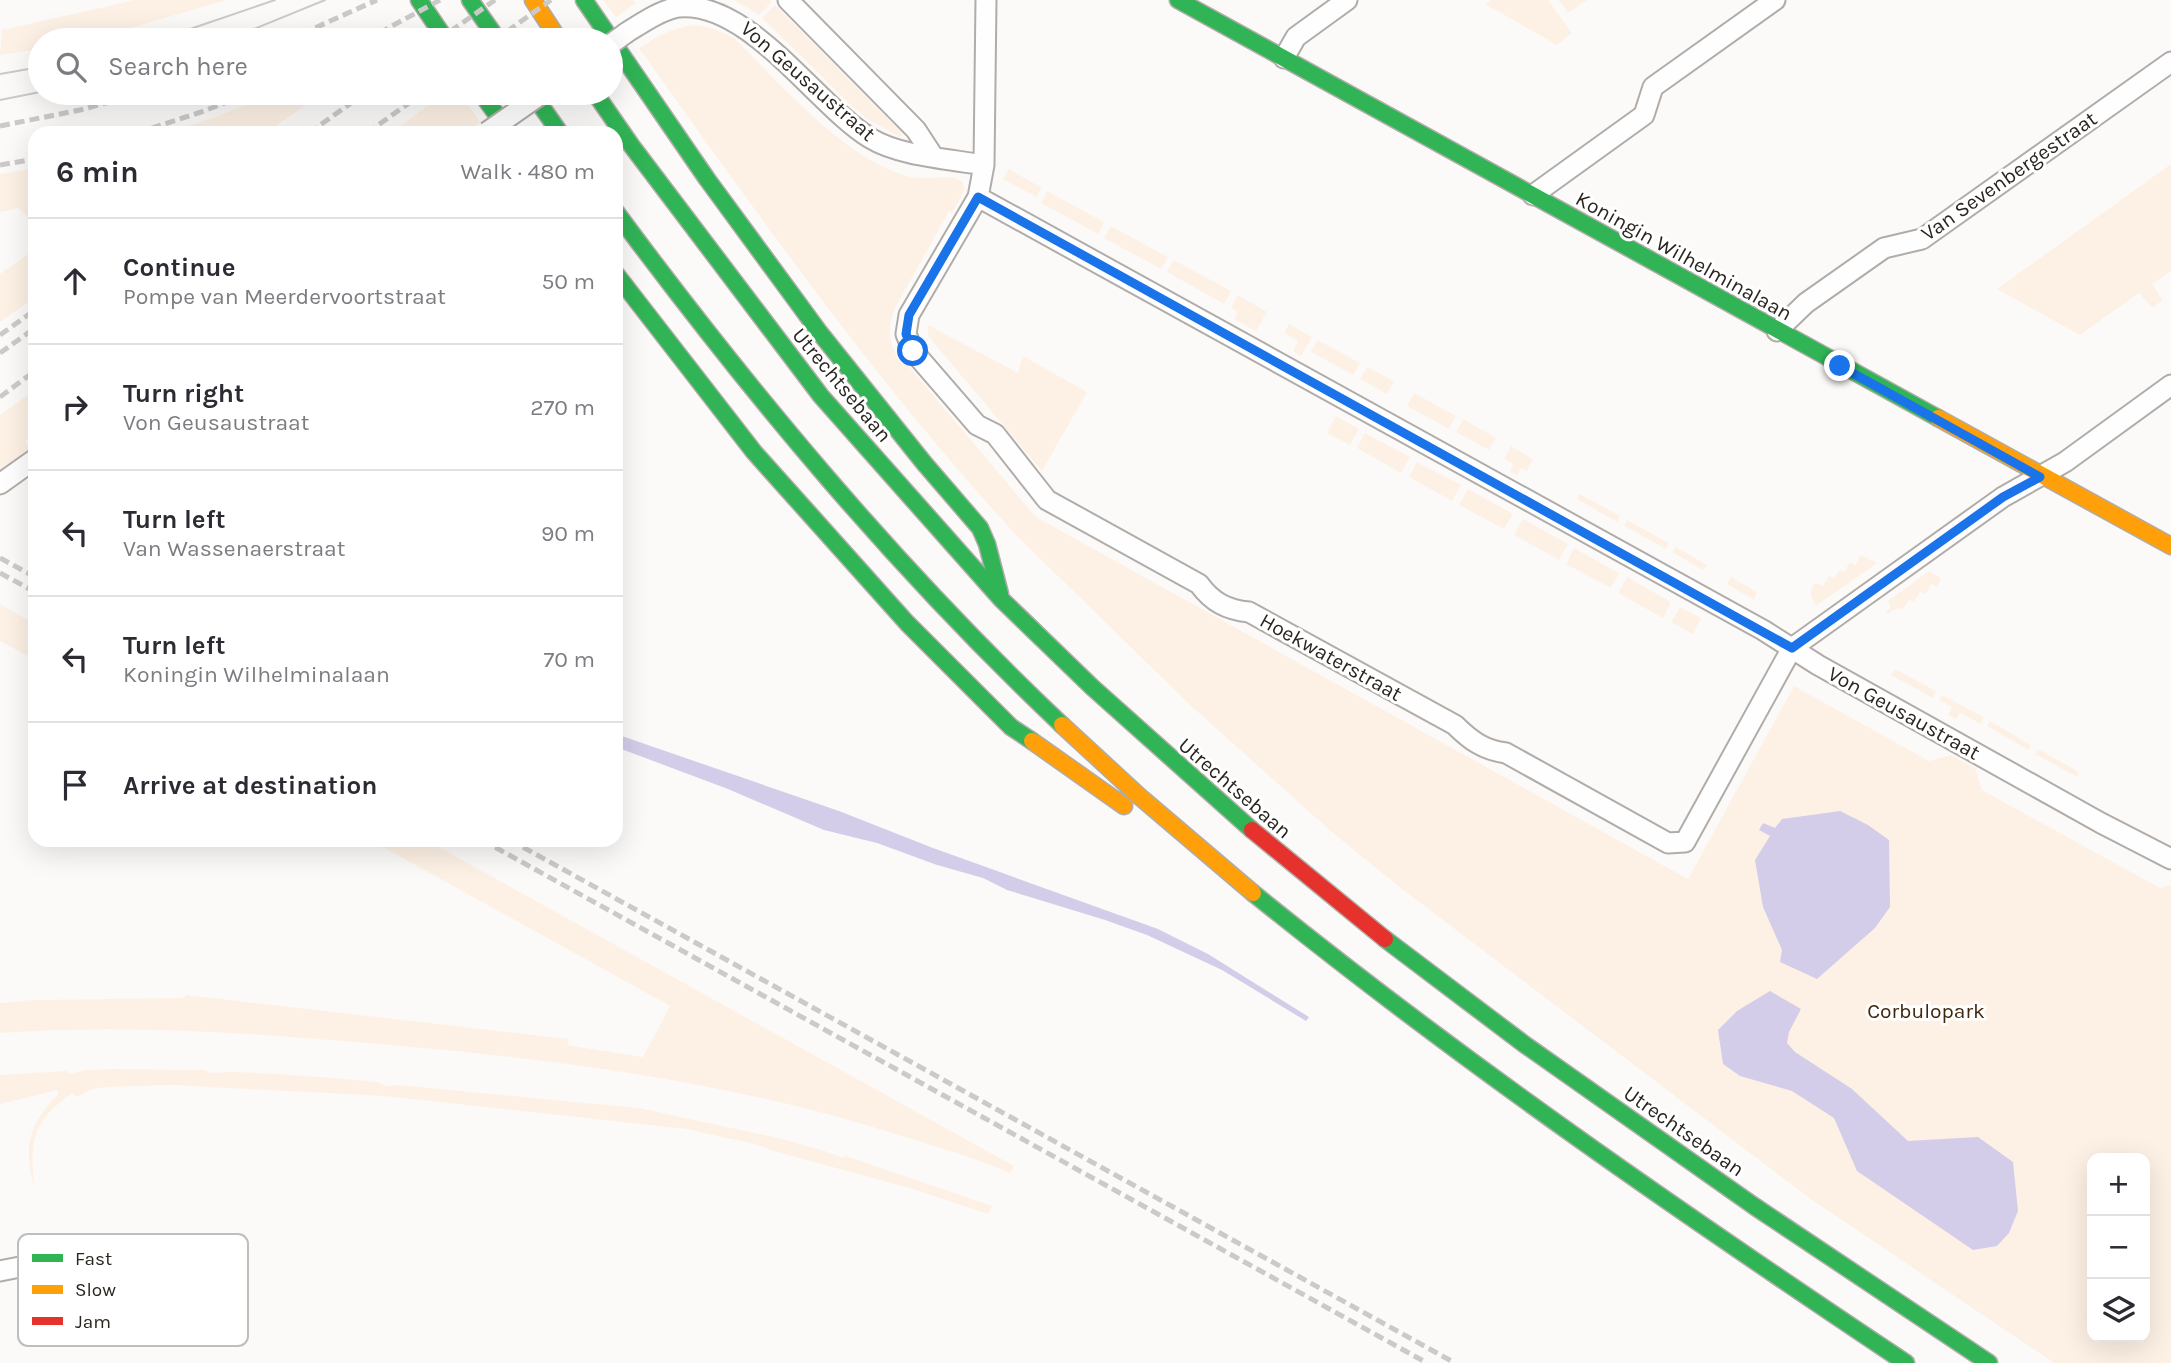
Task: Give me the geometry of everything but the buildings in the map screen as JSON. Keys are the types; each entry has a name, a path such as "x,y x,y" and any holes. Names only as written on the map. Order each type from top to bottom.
{"main road":[{"path":"419,0 438,28"},
{"path":"470,0 490,28"},
{"path":"533,0 551,28"},
{"path":"584,0 603,28"},
{"name":"Koningin Wilhelminalaan","path":"1178,0 2040,477 2171,546"},
{"path":"623,57 707,179 820,333 980,528 986,539 1001,599"},
{"path":"490,105 505,126"},
{"path":"540,105 555,126"},
{"name":"Utrechtsebaan","path":"603,105 618,126"},
{"name":"Utrechtsebaan","path":"623,133 690,226 821,396 1001,599 1091,687 1223,806 1405,956 1524,1044 1754,1206 1989,1363"},
{"path":"623,221 758,398 939,602 1045,709 1140,797 1258,899"},
{"path":"623,283 754,452 907,623 1011,727 1258,899 1537,1110 1745,1256 1906,1363"}],"street":[{"name":"Von Geusaustraat","path":"788,0 916,130 933,156"},
{"path":"978,197 984,165 986,0"},
{"path":"1284,58 1296,37 1347,0"},
{"path":"1533,195 1644,115 1653,87 1775,0"},
{"name":"Von Geusaustraat","path":"623,36 650,18 676,7 700,5 721,10 749,28 869,138 905,152 984,165"},
{"name":"Van Sevenbergestraat","path":"1777,331 1805,303 1884,248 1922,239 2171,62"},
{"path":"497,126 526,105"},
{"name":"Von Geusaustraat","path":"978,197 1792,648 2090,817 2171,859"},
{"name":"Hoekwaterstraat","path":"978,197 909,315 906,334 913,351 977,425 995,434 1047,500 1199,584 1209,598 1232,610 1249,612 1261,618 1455,725 1470,740 1490,751 1506,753 1668,843 1685,842 1792,648"},
{"path":"1792,648 2003,497 2066,462 2171,385"},
{"path":"0,484 28,464"},
{"path":"0,1271 18,1267"}],"green space":[{"path":"135,0 227,0 130,28 28,28 28,51 0,55 2,30"},
{"path":"603,0 633,0 636,3 616,17"},
{"path":"734,0 771,0 772,2 759,15"},
{"path":"1491,0 1548,0 1572,33 1557,45 1485,4"},
{"path":"1559,0 1587,0 1568,13"},
{"path":"775,5 903,134 900,137 867,119 762,18"},
{"name":"Corbulopark","path":"695,25 712,28 734,38 809,113 851,148 895,172 908,176 948,177 963,182 964,191 952,213 949,211 895,308 890,330 892,344 902,364 905,362 1036,517 1688,879 1794,686 1929,761 1951,755 1975,768 1982,790 2160,888 2171,885 2171,1363 2054,1363 1812,1200 1402,889 1334,834 1190,705 1016,535 915,419 774,236 639,48 666,33"},
{"path":"245,105 305,105 276,126 187,126"},
{"path":"429,105 468,105 480,122 475,126 400,126"},
{"path":"2171,164 2171,271 2152,284 2163,300 2152,308 2139,293 2080,335 1997,289"},
{"path":"28,169 28,217 18,208 0,212 0,174"},
{"path":"1009,169 1042,188 1036,197 1003,179"},
{"path":"1047,191 1104,222 1098,234 1041,203"},
{"path":"1111,226 1168,257 1161,269 1104,238"},
{"path":"28,254 28,302 0,322 0,274"},
{"path":"1174,260 1231,291 1224,304 1167,272"},
{"path":"1238,295 1267,312 1256,331 1234,319 1238,312 1231,308"},
{"path":"1289,324 1312,337 1301,356 1293,351 1298,341 1284,333"},
{"path":"928,325 1018,373 1023,356 1087,392 1042,471 928,336"},
{"path":"1318,340 1360,363 1353,375 1311,352"},
{"path":"1367,367 1394,381 1387,394 1360,379"},
{"path":"1414,393 1456,416 1449,429 1407,406"},
{"path":"28,395 28,440 25,442 28,450 0,469 0,415"},
{"path":"1336,416 1359,429 1350,445 1327,433"},
{"path":"1463,419 1496,438 1489,450 1456,432"},
{"path":"1365,433 1410,457 1401,473 1357,448"},
{"path":"1511,446 1533,459 1527,471 1521,468 1517,475 1510,471 1513,464 1504,459"},
{"path":"1417,462 1461,485 1452,501 1409,477"},
{"path":"1468,489 1513,514 1504,529 1459,505"},
{"path":"1580,494 1620,516 1617,522 1577,499"},
{"path":"1523,519 1568,544 1559,560 1514,535"},
{"path":"1627,520 1669,543 1666,549 1624,526"},
{"path":"1676,547 1707,565 1703,570 1672,552"},
{"path":"1574,548 1619,573 1611,588 1566,564"},
{"path":"1861,555 1877,563 1816,606 1811,594 1815,583 1823,586 1829,576 1834,578 1840,570 1844,572 1850,562 1855,565"},
{"path":"1929,571 1941,578 1937,587 1931,584 1926,594 1920,592 1914,602 1909,600 1902,610 1898,608 1885,615 1890,607 1888,601"},
{"path":"1627,577 1671,602 1663,618 1618,593"},
{"path":"1731,577 1757,592 1754,600 1727,584"},
{"path":"0,604 28,620 28,656 0,641"},
{"path":"1680,607 1701,618 1693,634 1671,622"},
{"path":"1895,669 1936,691 1933,698 1891,675"},
{"path":"1942,695 1984,717 1981,724 1960,713 1956,719 1948,715 1952,707 1939,700"},
{"path":"1990,721 2031,745 2028,750 1987,726"},
{"path":"2038,749 2079,772 2077,777 2035,754"},
{"path":"383,847 439,847 1014,1166 1010,1173 843,1118 781,1103 656,1077 592,1067 465,1052 251,1034 151,1030 0,1033 0,1003 32,1000 184,998 186,995 569,1039 567,1045 643,1057 670,1006"},
{"path":"85,1070 205,1070 216,1073 307,1076 378,1082 385,1086 399,1085 639,1108 778,1138 843,1158 846,1156 992,1206 988,1214 913,1189 759,1145 686,1129 384,1096 171,1085 93,1089 77,1097 73,1093 59,1103 41,1123 36,1134 33,1159 35,1190 29,1162 30,1139 40,1117 58,1094 57,1090 0,1104 0,1075 66,1071 72,1074"}],"shaded area":[{"path":"623,736 839,811 1158,929 1208,954 1309,1017 1306,1021 1222,970 1147,935 1007,890 983,878 877,843 824,830 728,789 623,750"},
{"path":"1840,811 1868,825 1889,840 1890,907 1875,928 1817,979 1780,962 1782,950 1763,907 1755,860 1770,836 1759,830 1763,823 1775,828 1782,819"},
{"path":"1770,991 1801,1009 1789,1032 1787,1043 1795,1052 1852,1089 1908,1141 1978,1137 2013,1162 2018,1211 2009,1233 1997,1246 1973,1250 1857,1171 1834,1118 1792,1091 1740,1076 1723,1064 1718,1030 1737,1011"}],"tram line":[{"path":"193,28 275,0"},
{"path":"256,28 325,0"},
{"path":"0,74 28,69"},
{"path":"0,100 28,94"}],"railway":[{"path":"315,28 377,0"},
{"path":"388,28 440,0"},
{"path":"455,28 495,0"},
{"path":"512,28 551,0"},
{"path":"0,126 99,105"},
{"path":"158,126 219,105"},
{"path":"319,126 348,105"},
{"path":"377,126 406,105"},
{"path":"0,165 28,160"},
{"path":"0,335 28,315"},
{"path":"0,353 28,333"},
{"path":"0,397 28,376"},
{"path":"0,558 28,573"},
{"path":"0,573 28,588"},
{"path":"495,847 1427,1363"},
{"path":"523,847 1455,1363"}],"traffic: fast":[{"path":"419,0 438,28"},
{"path":"470,0 490,28"},
{"path":"584,0 603,28"},
{"path":"1178,0 1938,418"},
{"path":"623,57 707,179 820,333 980,528 1000,594"},
{"path":"490,105 505,126"},
{"path":"540,105 555,126"},
{"path":"603,105 618,126"},
{"path":"623,133 631,145"},
{"path":"631,145 821,396 1001,599 1092,687 1252,830"},
{"path":"623,221 720,347 828,478 941,604 1062,725"},
{"path":"623,283 754,452 907,623 1011,727 1032,741"},
{"path":"1253,893 1412,1017 1574,1136 1906,1363"},
{"path":"1385,939 1524,1044 1754,1206 1989,1363"}],"traffic: slow":[{"path":"533,0 551,28"},
{"path":"1938,418 2171,546"},
{"path":"1062,725 1139,796 1253,893"},
{"path":"1032,741 1124,806"}],"traffic: jam":[{"path":"1252,830 1385,939"}],"route":[{"path":"913,351 906,334 909,315 978,197 1792,648 2003,497 2040,477 1840,366"}]}
